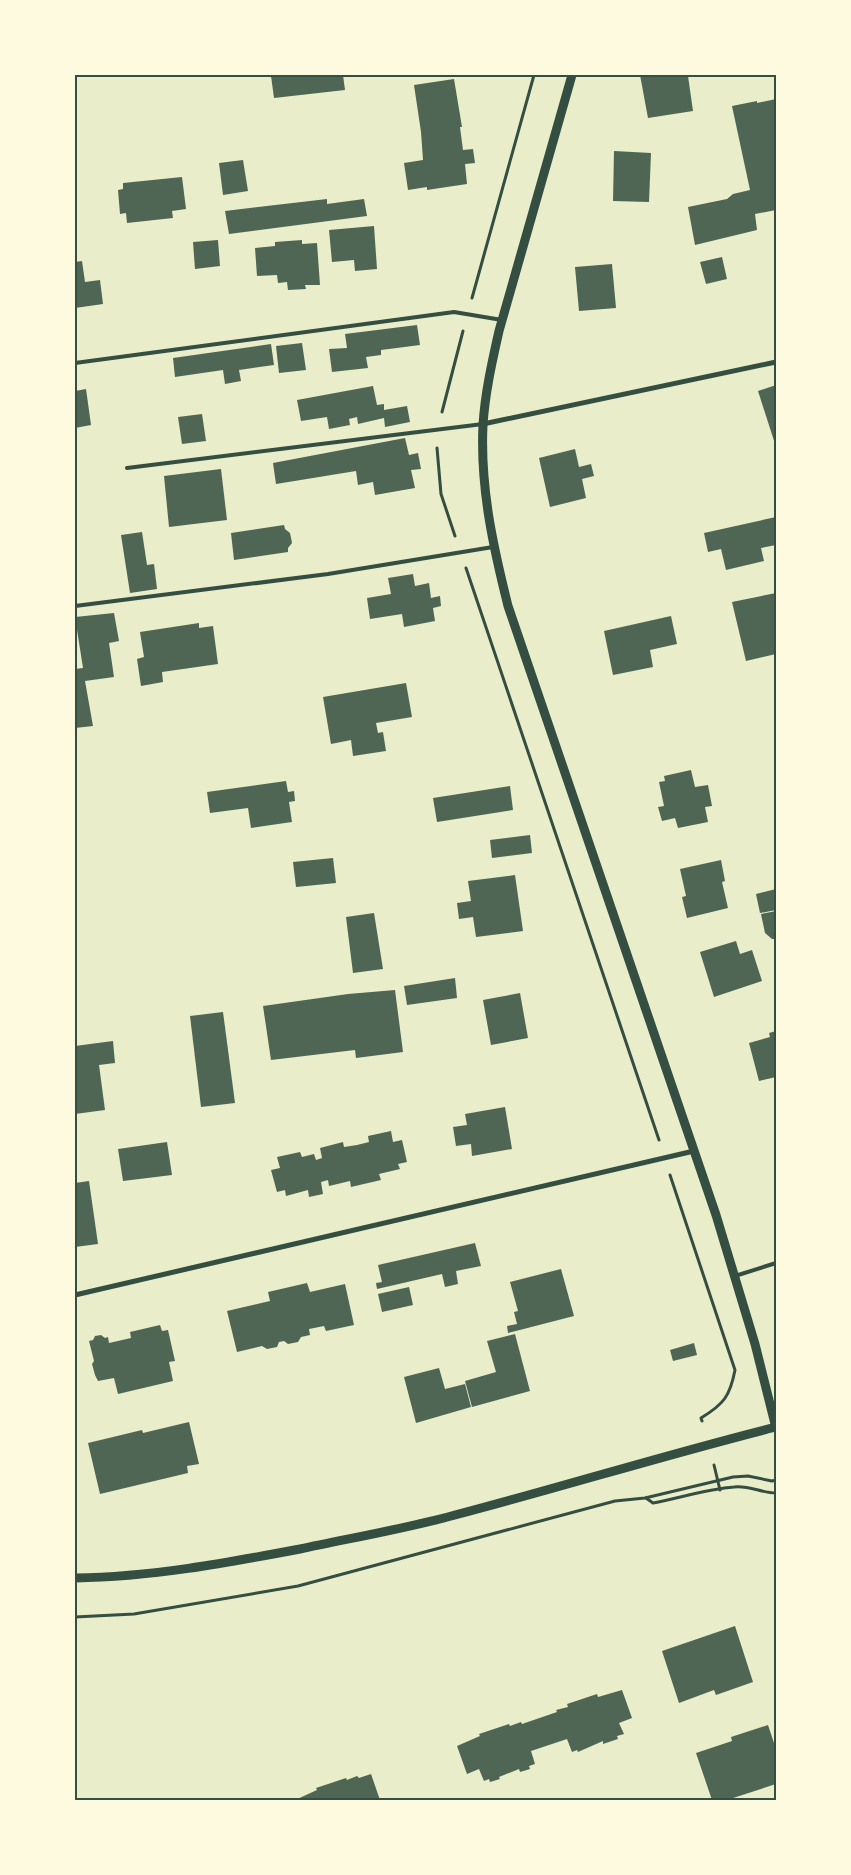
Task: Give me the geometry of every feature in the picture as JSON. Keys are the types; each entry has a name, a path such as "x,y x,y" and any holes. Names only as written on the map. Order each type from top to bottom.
{"street":[{"path":"75,1578 182,1570 395,1529 454,1516 680,1452 776,1428 755,1344 716,1215 508,606 493,547 484,477 483,424 491,368 502,320 572,75"},
{"path":"483,424 776,362"},
{"path":"75,1295 694,1152"}],"lane":[{"path":"75,363 454,312 502,320"},
{"path":"127,468 483,424"},
{"path":"75,606 328,574 493,547"},
{"path":"735,1276 776,1264"}],"path":[{"path":"702,1421 701,1418 718,1408 731,1389 735,1370 729,1352"},
{"path":"714,1465 720,1490"},
{"path":"75,1617 134,1614 298,1586 615,1501 645,1498 718,1479 748,1476 772,1481 776,1480"},
{"path":"645,1498 653,1503 734,1487 748,1487 762,1493 776,1493"}],"building":[{"path":"343,75 345,90 274,98 271,76"},
{"path":"640,75 688,76 693,111 648,118"},
{"path":"454,79 462,127 460,127 463,150 473,149 475,163 465,164 467,184 427,190 427,187 408,190 404,163 423,160 414,85"},
{"path":"776,99 776,210 755,214 757,230 695,245 688,207 727,199 733,194 750,190 732,106"},
{"path":"614,151 651,153 649,202 613,201"},
{"path":"243,160 248,191 223,195 219,163"},
{"path":"182,177 186,209 172,211 173,218 127,223 126,213 120,214 118,190 123,189 123,183"},
{"path":"327,199 327,204 364,199 367,216 229,234 225,211"},
{"path":"374,226 377,269 355,271 354,260 332,262 329,230"},
{"path":"218,240 220,266 195,269 193,242"},
{"path":"302,240 302,244 317,243 320,285 305,285 306,289 288,290 287,282 278,283 277,275 257,276 255,248 275,246 275,242"},
{"path":"722,257 727,279 706,284 700,262"},
{"path":"82,261 85,282 100,280 103,304 75,308 75,262"},
{"path":"612,264 616,308 579,311 575,267"},
{"path":"417,325 420,345 381,350 381,355 366,357 368,368 332,372 329,349 347,348 345,334"},
{"path":"302,343 306,370 279,373 276,346"},
{"path":"271,344 274,365 239,370 241,381 225,384 223,370 175,377 173,358"},
{"path":"776,385 776,447 758,391"},
{"path":"373,386 377,405 384,404 384,410 407,406 410,422 385,427 384,418 358,424 357,417 349,419 350,425 329,429 327,417 301,421 297,400"},
{"path":"86,389 91,425 75,428 75,391"},
{"path":"202,414 206,441 182,444 178,417"},
{"path":"405,438 409,455 418,453 421,469 411,470 415,488 375,495 373,482 358,485 356,471 276,484 273,463"},
{"path":"575,449 579,467 591,464 594,476 582,479 586,498 550,507 539,458"},
{"path":"221,469 227,520 169,527 164,476"},
{"path":"776,517 776,545 761,548 764,561 726,570 721,549 708,552 704,533"},
{"path":"284,525 285,529 290,533 292,543 288,548 288,552 234,560 231,533"},
{"path":"142,532 147,565 154,564 157,589 130,593 121,535"},
{"path":"413,574 415,586 429,583 431,598 440,596 441,606 433,608 435,621 404,627 402,614 370,619 367,598 391,594 388,578"},
{"path":"776,593 776,654 746,661 732,602"},
{"path":"114,613 119,641 109,643 114,677 85,681 93,726 75,728 75,669 83,668 75,617"},
{"path":"671,616 677,644 650,650 653,667 613,675 604,631"},
{"path":"199,623 199,628 213,626 218,664 162,672 163,682 141,686 137,659 144,657 140,632"},
{"path":"406,683 412,717 376,723 378,733 383,732 386,751 353,756 351,740 331,744 323,697"},
{"path":"691,770 695,787 708,785 712,806 705,807 708,822 678,828 675,818 662,821 658,807 664,806 659,782 665,781 664,776"},
{"path":"286,781 288,792 294,791 295,801 289,802 292,822 251,828 248,808 210,813 207,792"},
{"path":"510,786 513,810 437,822 433,798"},
{"path":"530,835 532,853 492,858 490,840"},
{"path":"333,858 336,883 296,887 293,862"},
{"path":"721,860 725,881 722,882 728,908 687,918 682,897 686,896 680,869"},
{"path":"515,875 523,931 476,937 473,917 459,919 457,903 471,901 468,881"},
{"path":"776,889 776,910 760,913 756,894"},
{"path":"776,911 776,939 772,939 765,933 761,914"},
{"path":"374,913 383,969 353,973 346,917"},
{"path":"736,941 740,954 752,950 762,981 714,997 700,952"},
{"path":"455,978 457,998 407,1005 404,986"},
{"path":"395,990 403,1052 356,1058 355,1050 271,1060 263,1006 348,994"},
{"path":"520,993 528,1038 491,1045 483,1000"},
{"path":"223,1012 235,1103 201,1107 190,1016"},
{"path":"776,1031 776,1077 759,1081 749,1043 770,1037 769,1033"},
{"path":"113,1041 115,1063 99,1065 105,1110 75,1114 75,1046"},
{"path":"505,1107 512,1149 472,1156 471,1144 456,1146 453,1127 467,1125 465,1114"},
{"path":"391,1131 393,1142 402,1140 407,1162 398,1164 400,1169 379,1174 381,1180 351,1187 350,1181 329,1186 328,1180 321,1182 323,1194 309,1197 308,1190 286,1196 285,1190 277,1192 271,1170 280,1168 277,1157 300,1152 302,1157 314,1154 316,1160 322,1158 320,1148 343,1142 344,1147 357,1145 369,1142 368,1136"},
{"path":"167,1142 172,1175 123,1181 118,1149"},
{"path":"89,1181 98,1244 75,1247 75,1183"},
{"path":"475,1243 481,1266 456,1271 458,1284 445,1287 442,1274 377,1289 376,1283 382,1282 378,1265"},
{"path":"561,1269 574,1316 508,1333 507,1326 517,1324 514,1312 518,1311 510,1282"},
{"path":"307,1283 310,1292 345,1284 354,1325 326,1331 324,1326 309,1329 310,1335 301,1337 298,1342 288,1344 284,1341 279,1342 277,1347 267,1349 262,1346 237,1352 227,1311 270,1301 268,1292"},
{"path":"409,1287 413,1305 382,1312 378,1294"},
{"path":"160,1325 162,1331 168,1330 175,1361 169,1362 173,1381 118,1394 114,1378 98,1381 92,1364 94,1361 89,1341 93,1340 95,1336 101,1335 105,1338 108,1337 109,1343 131,1338 130,1332"},
{"path":"515,1334 530,1391 472,1407 465,1381 496,1372 487,1341"},
{"path":"694,1343 697,1355 673,1361 670,1350"},
{"path":"439,1368 445,1389 465,1384 471,1407 416,1423 404,1377"},
{"path":"189,1422 199,1464 187,1466 188,1473 100,1494 88,1443 142,1430 143,1433"},
{"path":"735,1626 753,1682 716,1695 714,1690 679,1703 662,1651"},
{"path":"622,1690 632,1718 619,1723 624,1734 617,1736 618,1739 603,1744 603,1741 578,1752 577,1750 572,1752 567,1739 531,1751 535,1764 529,1766 530,1769 520,1772 519,1769 490,1782 489,1779 484,1781 479,1769 467,1774 457,1746 480,1736 479,1734 509,1724 510,1726 521,1722 522,1724 557,1712 556,1710 568,1707 567,1704 597,1694 598,1697"},
{"path":"768,1725 776,1749 776,1784 727,1800 712,1800 696,1753 732,1741 731,1737"},
{"path":"371,1774 380,1800 295,1800 317,1790 316,1788 346,1778 347,1780"}]}
